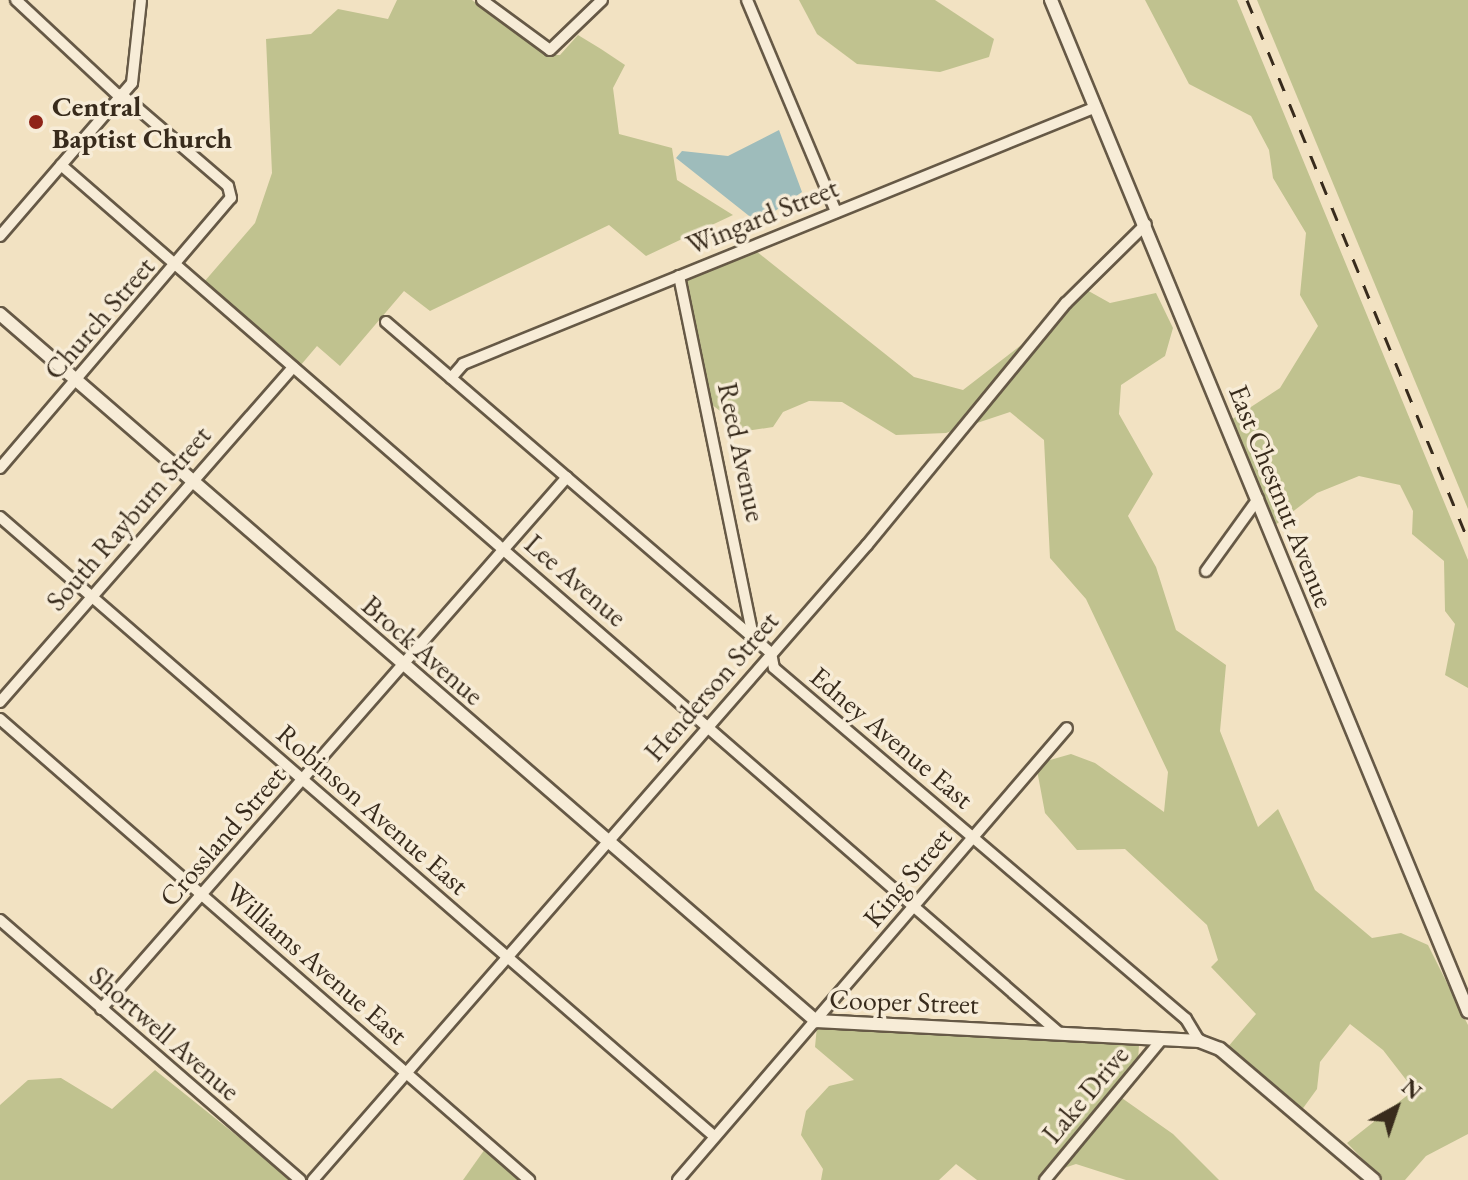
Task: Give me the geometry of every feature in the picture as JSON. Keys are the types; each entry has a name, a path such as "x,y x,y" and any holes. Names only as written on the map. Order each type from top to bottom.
{"street":[{"path":"16,0 120,95"},
{"path":"0,236 120,95 139,63 141,0"},
{"path":"482,0 547,49 562,45 602,0"},
{"path":"747,0 836,212"},
{"name":"East Chestnut Avenue","path":"1051,0 1146,224 1468,1011"},
{"name":"Church Street","path":"0,468 177,266 231,198 228,186 120,95"},
{"name":"Wingard Street","path":"451,378 463,364 1096,107"},
{"name":"Lee Avenue","path":"61,165 1058,1032"},
{"name":"Henderson Street","path":"313,1180 608,843 1066,303 1146,224"},
{"name":"Reed Avenue","path":"679,276 753,638"},
{"name":"Brock Avenue","path":"0,314 816,1021"},
{"name":"Edney Avenue East","path":"386,322 771,653 774,668 1186,1019 1199,1041 1220,1049 1374,1180"},
{"name":"South Rayburn Street","path":"0,702 293,367"},
{"name":"Crossland Street","path":"101,1009 567,477"},
{"path":"1206,571 1258,499"},
{"name":"Robinson Avenue East","path":"0,517 715,1137"},
{"name":"Williams Avenue East","path":"0,719 529,1180"},
{"name":"King Street","path":"816,1021 1067,728"},
{"name":"Shortwell Avenue","path":"0,920 300,1180"},
{"name":"Cooper Street","path":"678,1180 816,1021 1199,1041"},
{"name":"Lake Drive","path":"1045,1180 1162,1039"}],"green space":[{"path":"397,0 472,0 549,55 560,55 578,35 601,49 625,65 613,88 619,134 672,148 677,180 733,215 646,256 609,225 430,311 404,291 340,366 317,346 300,366 204,282 255,223 272,173 266,39 311,34 338,9 388,19"},
{"path":"799,0 935,0 994,39 989,57 940,72 857,64 817,34"},
{"path":"1145,0 1237,0 1468,560 1468,688 1445,675 1455,624 1445,611 1444,561 1412,534 1413,511 1400,485 1359,476 1317,493 1274,526 1231,420 1280,388 1318,326 1300,295 1306,233 1273,178 1269,150 1251,116 1189,84"},
{"path":"1257,0 1468,0 1468,509"},
{"path":"756,251 914,377 963,390 1033,336 958,429 946,433 896,435 842,402 809,401 783,412 773,427 746,431 711,404 685,279"},
{"path":"1085,289 1110,303 1156,293 1173,328 1165,356 1121,385 1119,414 1153,474 1128,516 1156,567 1176,630 1226,665 1220,731 1258,827 1278,809 1315,890 1372,938 1401,933 1428,945 1468,1025 1468,1134 1426,1156 1405,1180 1383,1180 1347,1143 1414,1090 1383,1050 1350,1024 1320,1062 1317,1089 1301,1111 1227,1048 1256,1014 1211,967 1218,960 1207,925 1125,849 1077,850 1045,813 1037,770 1043,762 1071,754 1095,763 1164,812 1168,772 1086,599 1050,558 1044,440 1010,412 974,424"},
{"path":"817,1026 1139,1045 1138,1061 1039,1180 977,1180 956,1164 939,1180 821,1180 823,1169 801,1135 806,1111 829,1086 854,1080 815,1047"},
{"path":"155,1070 292,1180 0,1180 0,1105 28,1080 61,1078 112,1109"},
{"path":"1119,1096 1173,1134 1219,1180 1126,1180 1076,1164 1061,1169"},
{"path":"485,1149 521,1180 463,1180"}],"water":[{"path":"779,130 802,192 758,223 676,158 682,151 728,156"}],"railway":[{"path":"1247,0 1468,540"}],"place":[{"name":"Central Baptist Church","path":"36,122"}]}
